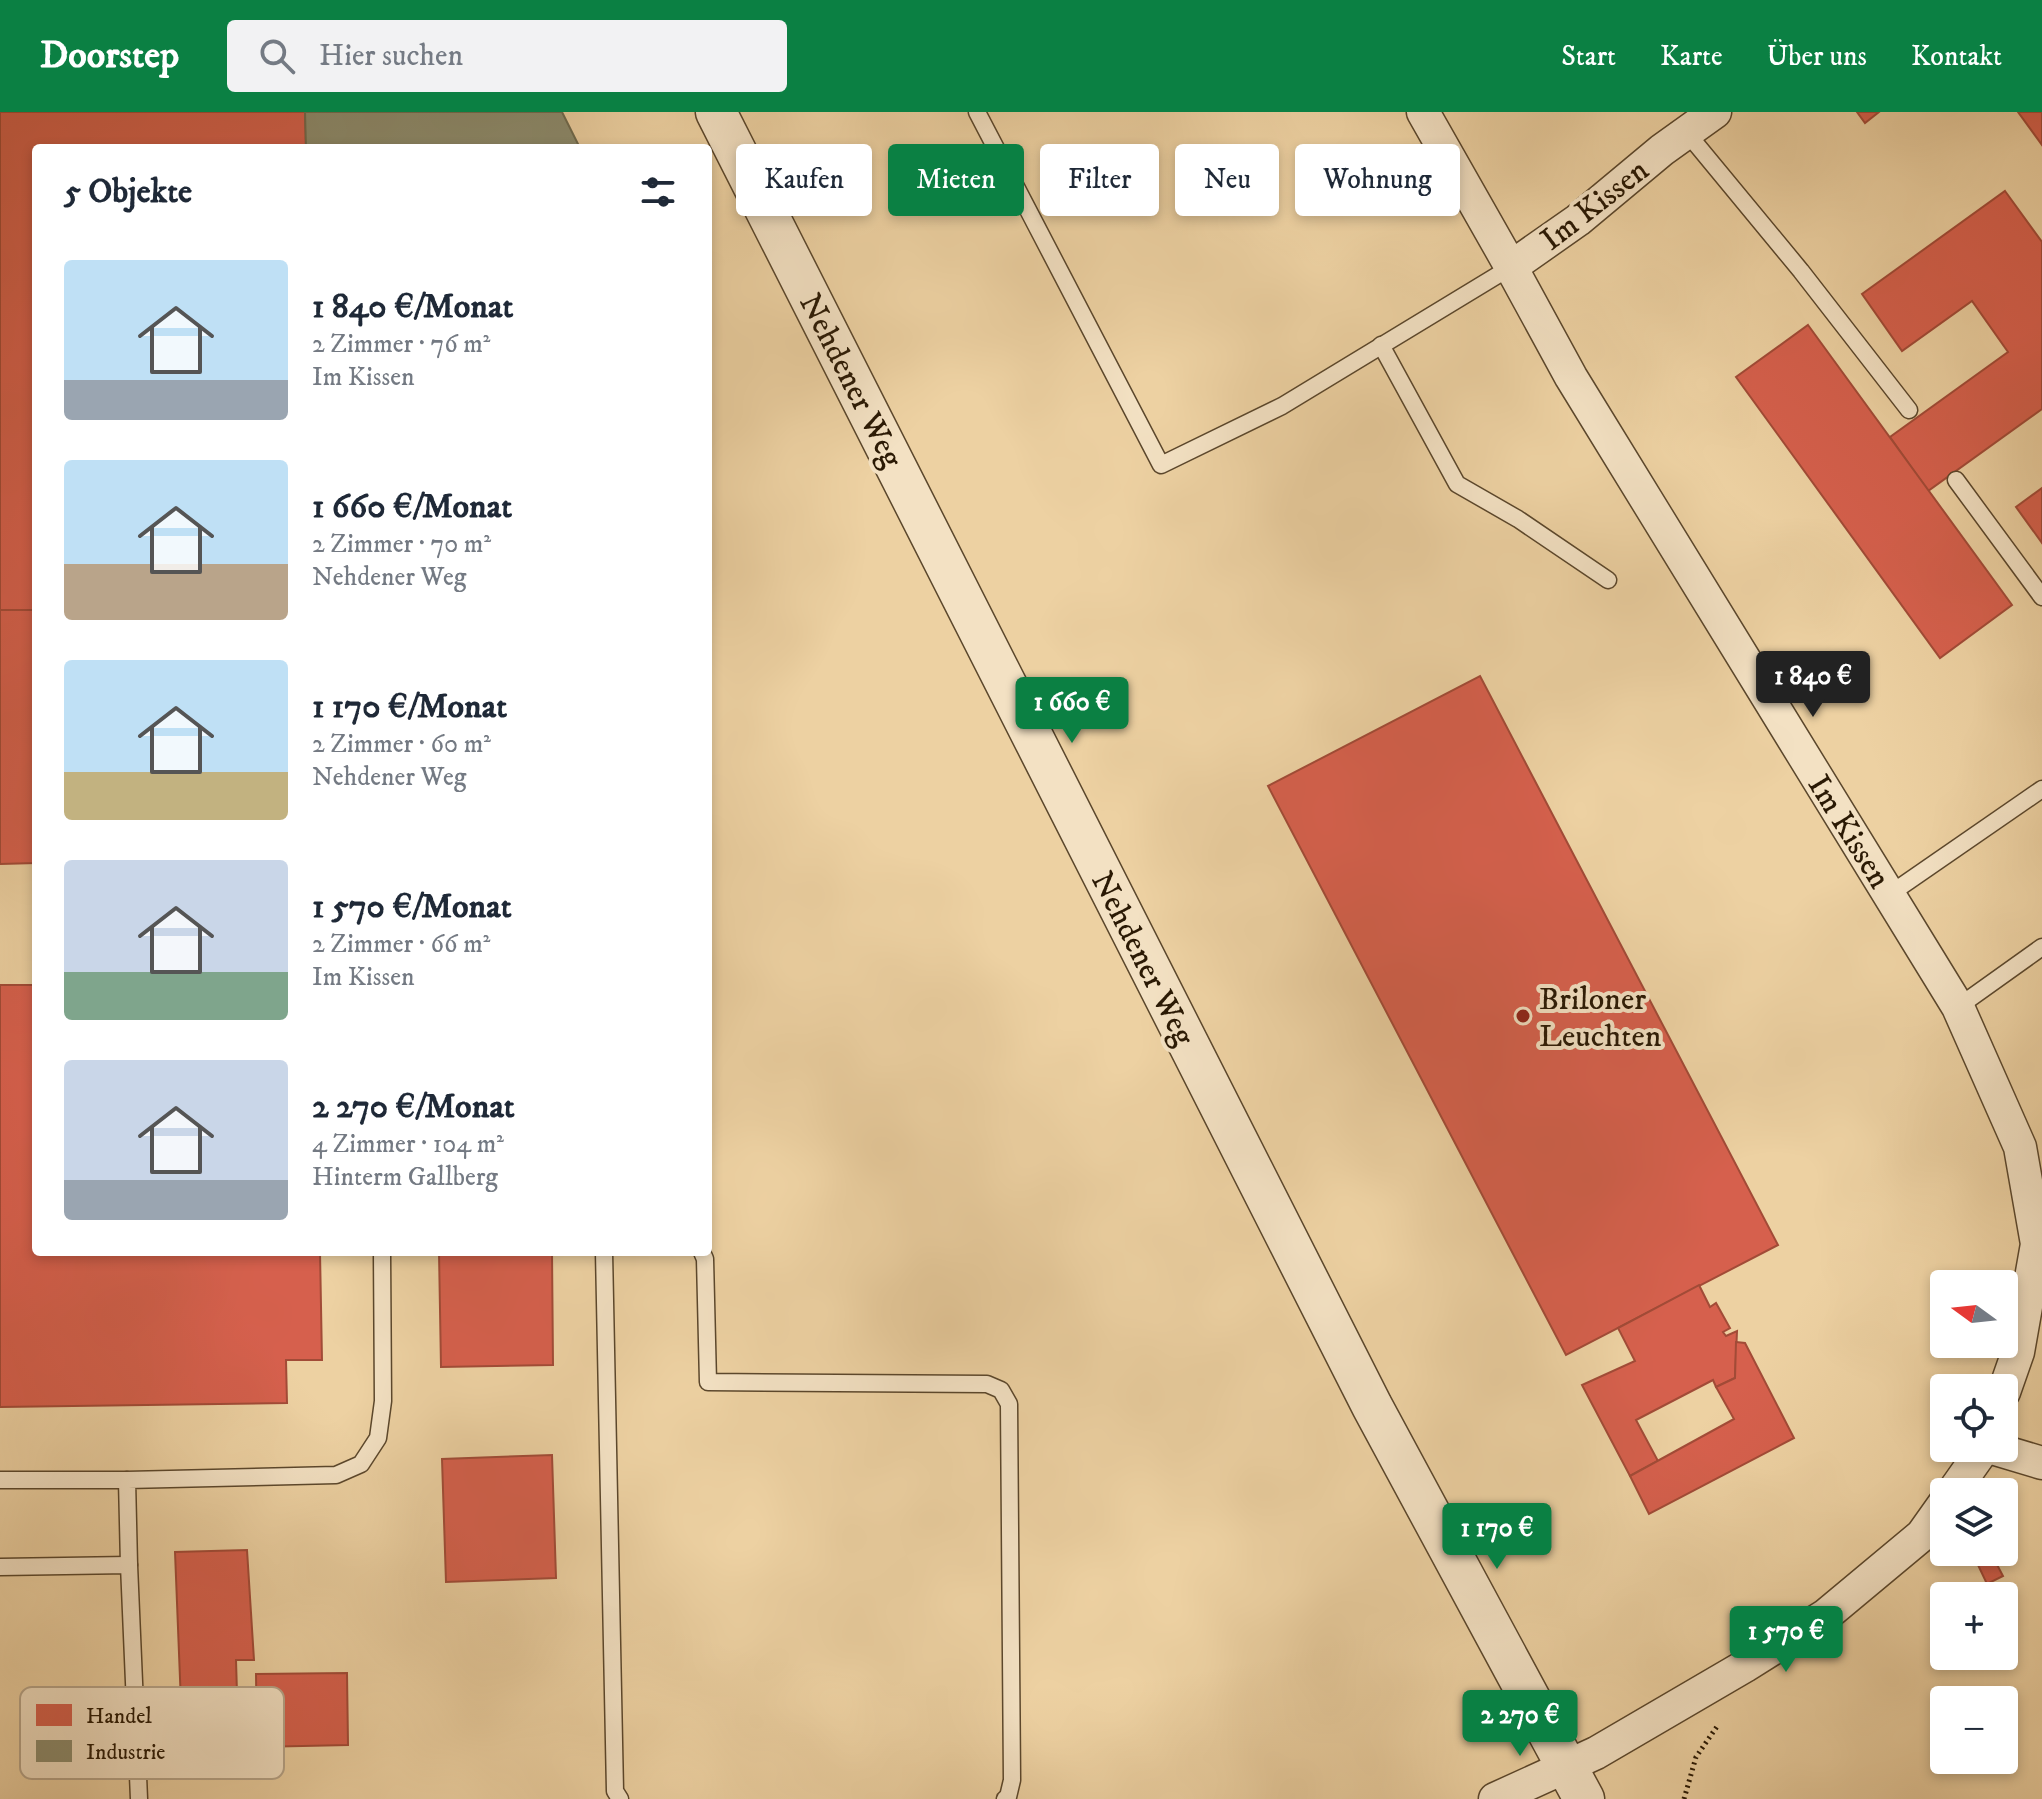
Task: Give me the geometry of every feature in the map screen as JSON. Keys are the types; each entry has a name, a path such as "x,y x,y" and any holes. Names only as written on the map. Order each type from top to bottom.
{"street":[{"name":"Nehdener Weg","path":"716,112 1372,1406 1575,1783"},
{"name":"Im Kissen","path":"1423,112 1579,391 1958,1007 2020,1147 2037,1244 2018,1352 2010,1374"},
{"name":"Im Kissen","path":"1511,267 1578,220 1715,112"},
{"path":"2018,1456 2042,1463"},
{"path":"1495,1799 1575,1783 1596,1753 1826,1615 1922,1535 1930,1524"}],"lane":[{"path":"977,112 1161,465 1282,406 1511,267"},
{"path":"1687,133 1801,271 1909,410"},
{"path":"1381,345 1457,484 1518,519 1608,580"},
{"path":"1956,480 2042,597"},
{"path":"1890,894 2042,789"},
{"path":"1958,1007 2042,947"},
{"path":"0,1480 336,1475 361,1464 378,1438 383,1401 382,1256"},
{"path":"604,1256 615,1791 620,1799"},
{"path":"704,1256 708,1382 987,1384 1001,1390 1009,1404 1012,1780 1005,1799"},
{"path":"127,1480 134,1687"},
{"path":"0,1567 129,1565"},
{"path":"138,1779 139,1799"}],"path":[{"path":"1684,1799 1696,1757 1722,1719 1745,1666"}],"building: Handel":[{"path":"0,112 305,112 306,144 32,144 32,610 0,610"},
{"path":"1857,112 1879,112 1865,123"},
{"path":"2018,112 2042,112 2042,145"},
{"path":"2005,191 2042,242 2042,409 1928,491 1890,437 2008,352 1972,301 1902,351 1862,294"},
{"path":"1808,325 2012,605 1940,658 1736,377"},
{"path":"2042,488 2042,543 2016,507"},
{"path":"0,610 32,610 32,863 0,864"},
{"name":"Briloner Leuchten","path":"1480,676 1778,1245 1566,1355 1268,786"},
{"path":"0,985 32,985 32,1256 320,1256 322,1360 286,1360 287,1403 0,1407"},
{"path":"439,1256 552,1256 553,1365 441,1367"},
{"path":"1699,1285 1710,1307 1716,1303 1730,1328 1723,1332 1726,1336 1737,1331 1735,1378 1716,1387 1713,1380 1636,1420 1658,1461 1630,1476 1582,1385 1635,1361 1618,1328"},
{"path":"1736,1342 1745,1343 1794,1438 1649,1514 1630,1476 1734,1419 1716,1387 1735,1378"},
{"path":"552,1455 556,1578 446,1582 442,1459"},
{"path":"247,1550 254,1660 236,1660 237,1687 180,1687 175,1552"},
{"path":"1978,1566 1998,1566 2003,1576 1986,1582"},
{"path":"347,1673 348,1745 284,1746 284,1687 256,1687 256,1674"}],"building: Industrie":[{"path":"305,112 562,112 578,144 306,144"}],"place":[{"name":"Briloner Leuchten","path":"1523,1016"}]}
